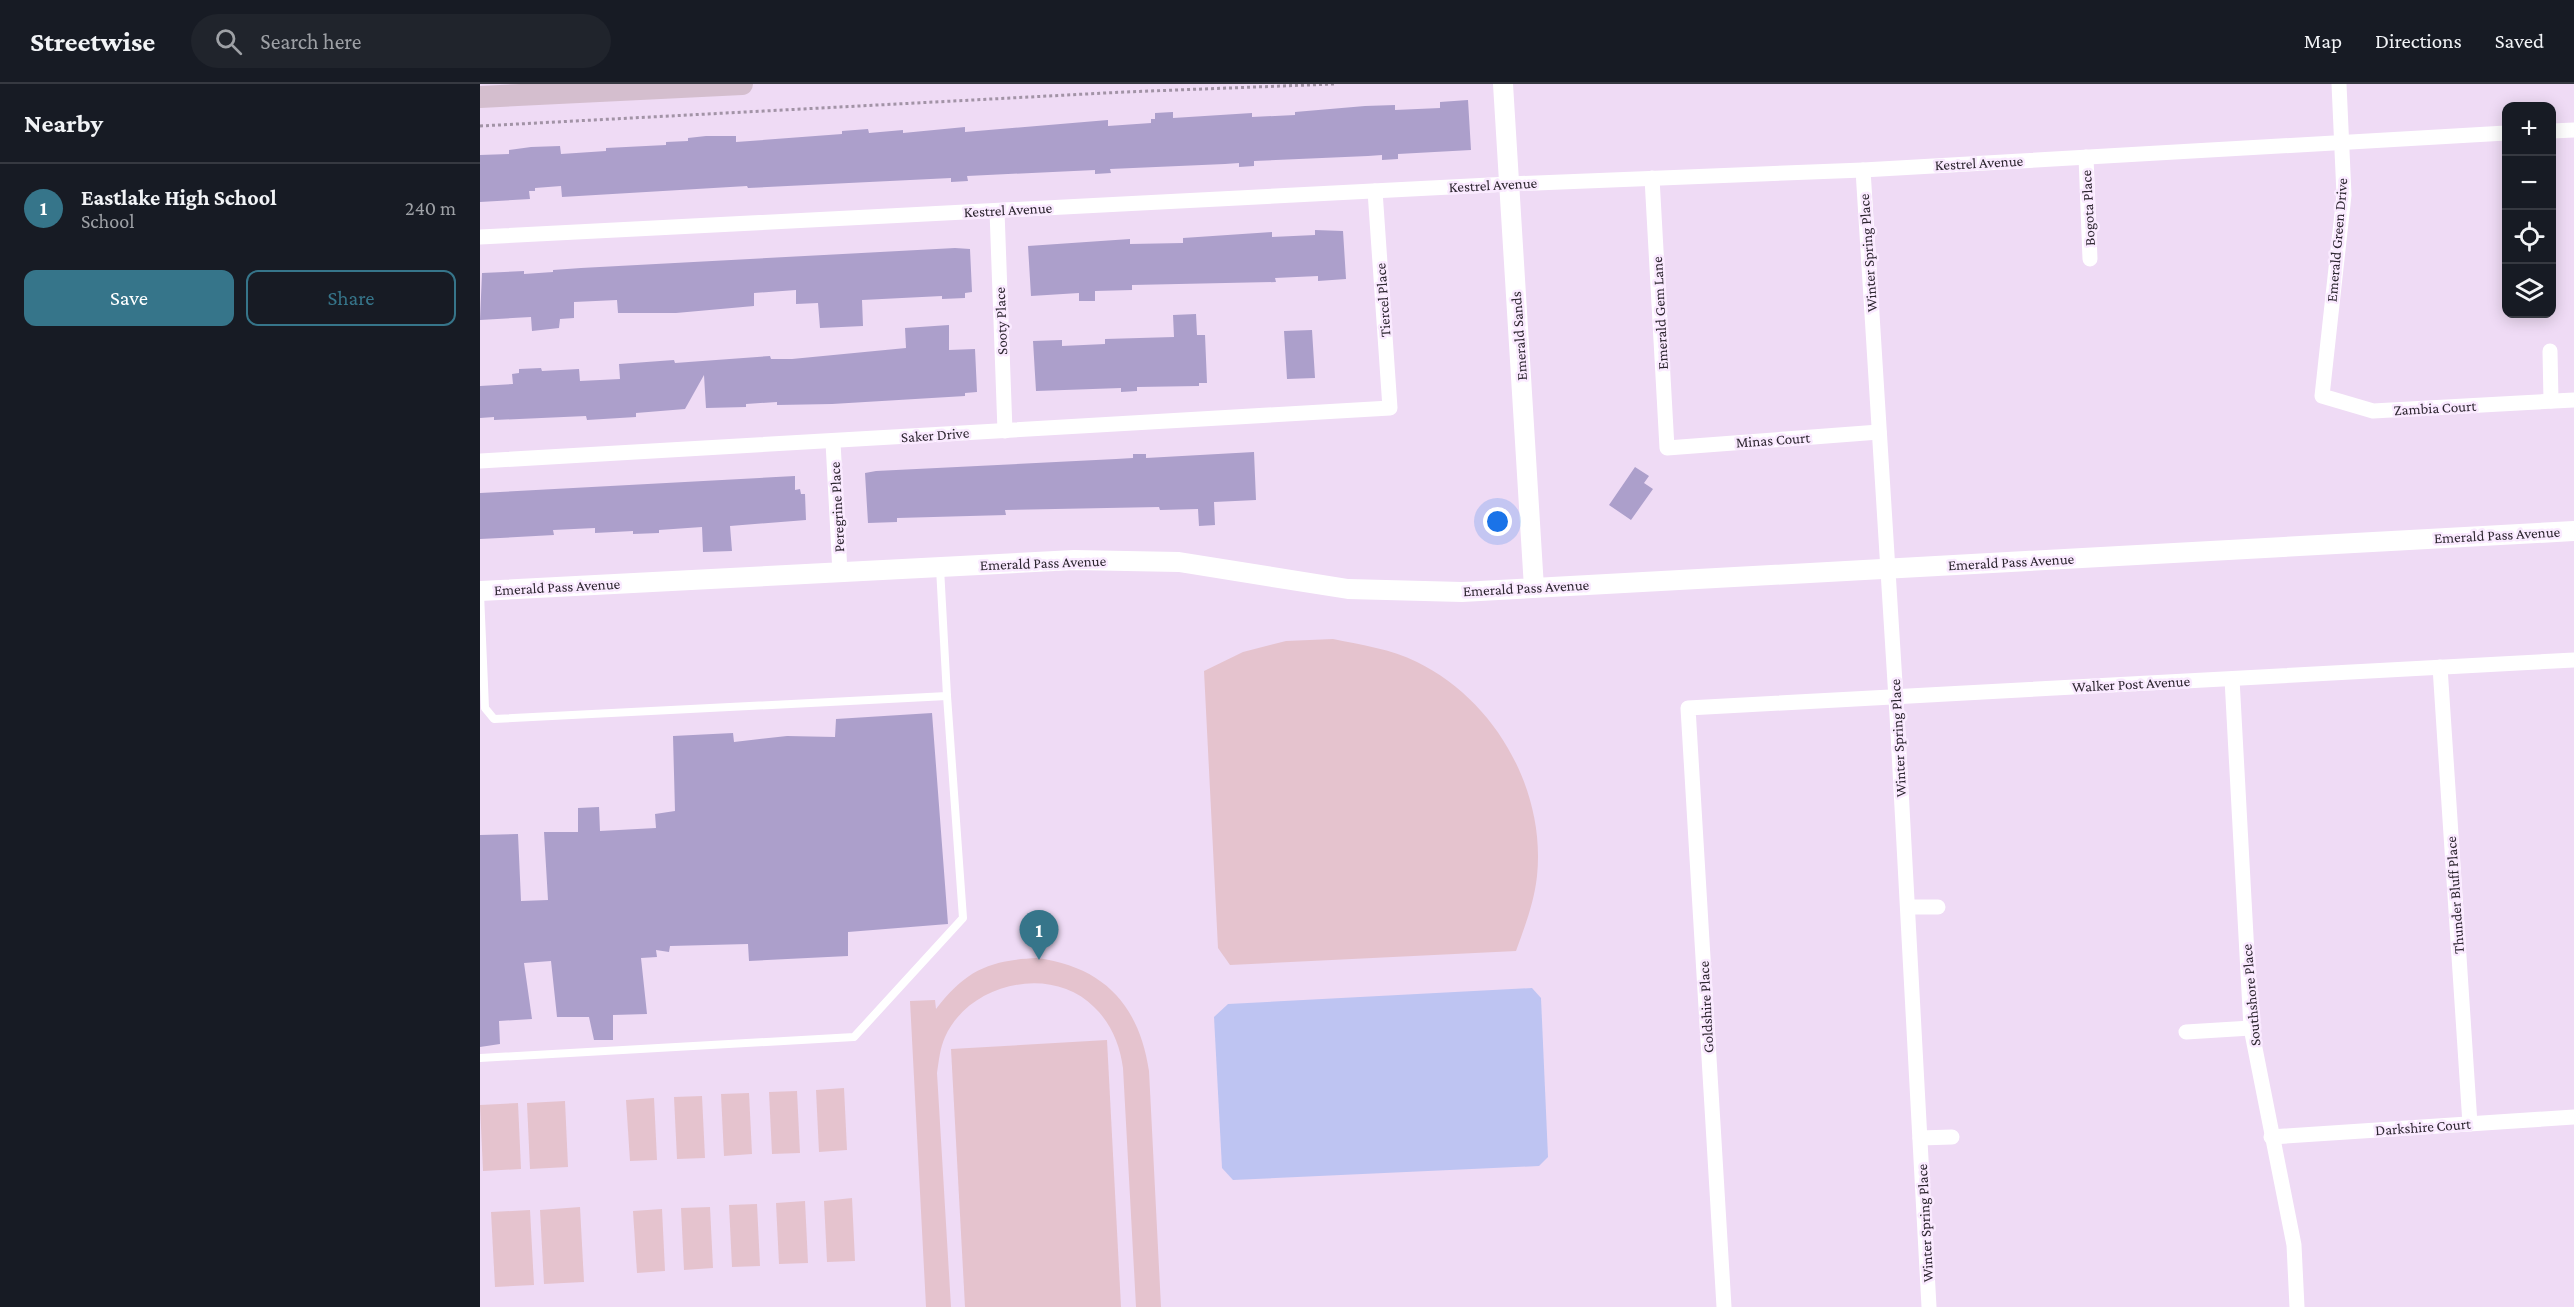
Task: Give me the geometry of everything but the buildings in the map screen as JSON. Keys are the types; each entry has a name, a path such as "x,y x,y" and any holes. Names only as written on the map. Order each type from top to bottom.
{"main road":[{"path":"480,97 742,84"}],"street":[{"name":"Emerald Sands","path":"1503,84 1534,588"},
{"name":"Emerald Green Drive","path":"2322,396 2344,195 2339,84"},
{"path":"2556,131 2574,130"},
{"name":"Kestrel Avenue","path":"480,237 1509,184 1863,170 2502,133"},
{"name":"Bogota Place","path":"2086,157 2090,259"},
{"name":"Winter Spring Place","path":"1863,170 1886,568 1896,697 1929,1307"},
{"name":"Emerald Gem Lane","path":"1652,178 1667,448"},
{"name":"Tiercel Place","path":"1375,191 1390,408"},
{"name":"Sooty Place","path":"997,211 1005,430"},
{"path":"2550,351 2551,401"},
{"name":"Zambia Court","path":"2322,396 2373,411 2574,400"},
{"name":"Saker Drive","path":"480,461 1390,408"},
{"name":"Minas Court","path":"1667,448 1879,432"},
{"name":"Peregrine Place","path":"833,442 840,573"},
{"name":"Emerald Pass Avenue","path":"480,592 1074,560 1179,562 1348,589 1461,592 2574,531"},
{"name":"Walker Post Avenue","path":"1688,708 2574,660"},
{"name":"Thunder Bluff Place","path":"2440,667 2470,1124"},
{"name":"Southshore Place","path":"2232,679 2251,1028 2294,1245 2297,1307"},
{"name":"Goldshire Place","path":"1688,708 1724,1307"},
{"path":"1908,907 1938,907"},
{"path":"2186,1032 2251,1028"},
{"name":"Darkshire Court","path":"2271,1137 2574,1117"},
{"path":"1920,1138 1952,1137"}],"lane":[{"path":"480,1058 854,1037 963,918 940,567"},
{"path":"480,592 482,698 485,708 494,719 947,696"}],"path":[{"path":"480,126 1124,92 1334,84"}],"shaded area":[{"path":"1333,639 1397,654 1417,662 1445,679 1470,699 1492,724 1510,751 1524,781 1533,812 1538,844 1534,896 1516,951 1230,965 1218,948 1204,671 1243,652 1286,641"},
{"path":"1037,958 1081,970 1099,980 1127,1009 1137,1027 1149,1071 1161,1307 1136,1307 1123,1068 1117,1043 1110,1027 1094,1007 1076,994 1056,986 1034,983 991,992 972,1003 957,1018 943,1041 937,1073 951,1307 926,1307 910,1001 935,1000 936,1009 957,985 979,970 1005,961"},
{"path":"1107,1040 1121,1307 965,1307 951,1049"},
{"path":"844,1088 847,1150 819,1152 816,1090"},
{"path":"797,1091 800,1153 772,1154 769,1092"},
{"path":"749,1093 752,1154 724,1156 721,1094"},
{"path":"702,1096 705,1158 677,1159 674,1097"},
{"path":"654,1098 657,1160 630,1161 626,1100"},
{"path":"565,1101 568,1167 530,1169 527,1103"},
{"path":"518,1103 521,1169 483,1171 480,1105"},
{"path":"852,1198 855,1261 827,1262 824,1201"},
{"path":"805,1201 808,1263 779,1264 776,1203"},
{"path":"757,1204 760,1266 732,1267 729,1205"},
{"path":"580,1207 584,1282 544,1284 540,1210"},
{"path":"710,1207 713,1268 684,1270 681,1208"},
{"path":"662,1209 665,1271 637,1273 633,1211"},
{"path":"530,1210 534,1285 495,1287 491,1212"}],"water":[{"path":"1532,988 1541,998 1548,1157 1539,1166 1233,1180 1222,1168 1214,1017 1228,1004"}],"place":[{"name":"Eastlake High School","path":"1039,960"}]}
